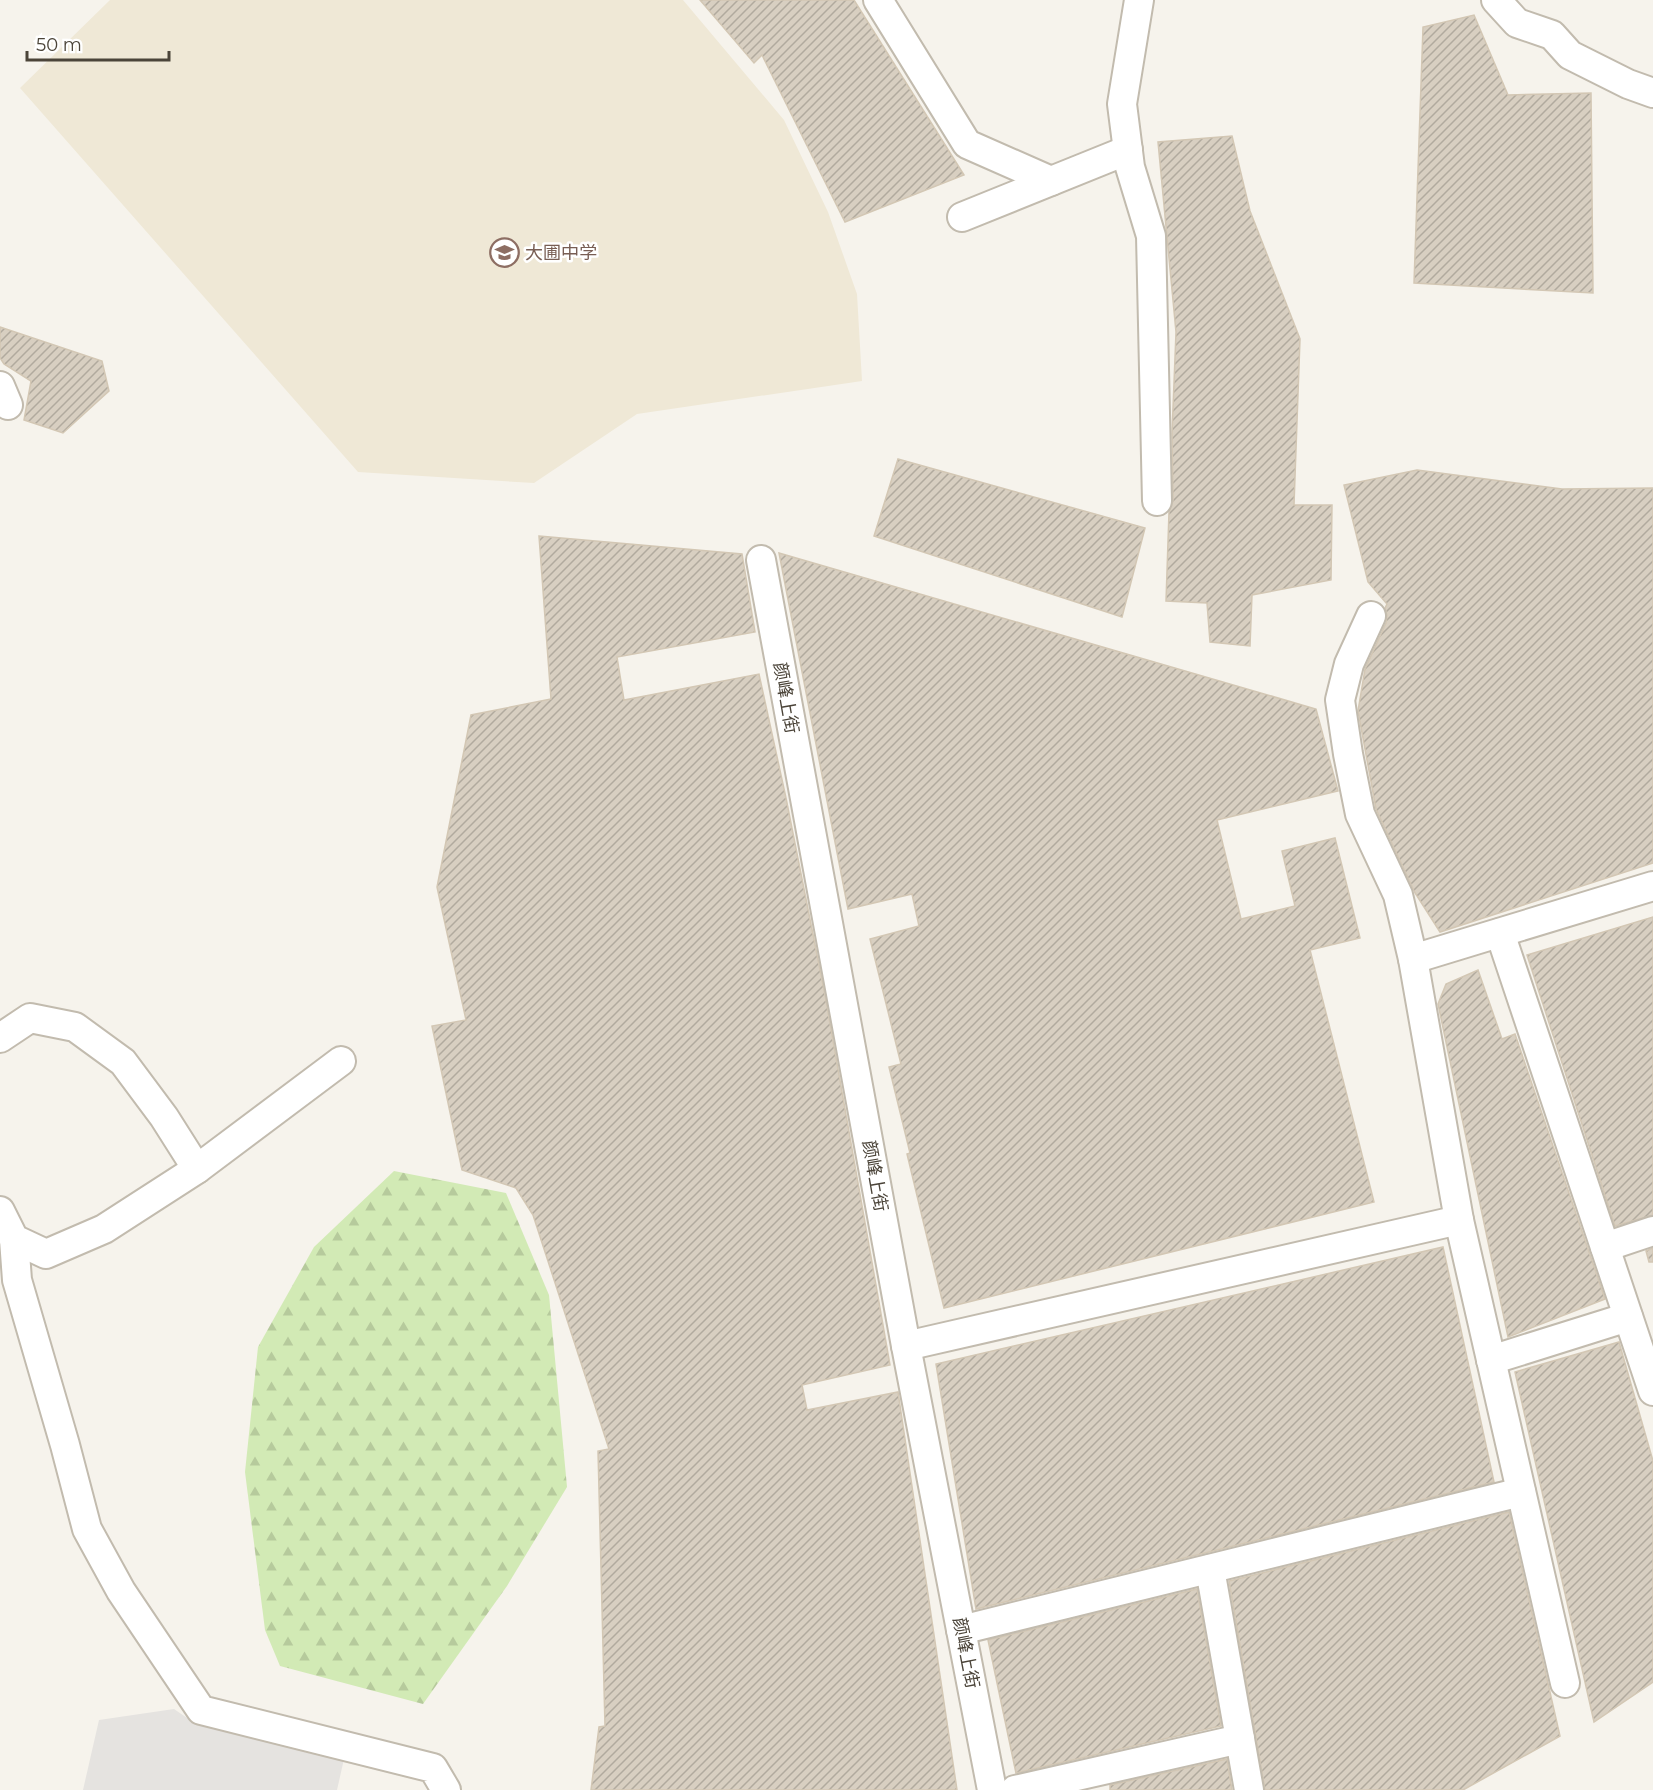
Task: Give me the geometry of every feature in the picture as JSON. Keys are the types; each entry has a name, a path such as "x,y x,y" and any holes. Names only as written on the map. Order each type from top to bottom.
{"street":[{"path":"878,0 967,144 1051,181"},
{"path":"1139,0 1122,104 1130,167 1151,236 1157,501"},
{"path":"1496,0 1517,23 1552,35 1570,55 1628,84 1653,93"},
{"path":"962,218 1128,150"},
{"name":"颜峰上街","path":"761,560 906,1346 992,1790"},
{"path":"1371,616 1349,664 1340,700 1348,754 1360,814 1398,895 1413,959 1459,1220 1565,1683"},
{"path":"1413,959 1653,886"},
{"path":"1500,933 1653,1391"},
{"path":"0,1038 30,1018 75,1027 123,1062 164,1117 197,1169"},
{"path":"14,1239 46,1254 104,1229 197,1169 341,1060"},
{"path":"0,1211 14,1239 17,1280 87,1529 121,1591 201,1710 433,1768 446,1790"},
{"path":"906,1346 1459,1220"},
{"path":"1605,1247 1653,1231"},
{"path":"1491,1360 1628,1317"},
{"path":"961,1630 1521,1492"},
{"path":"1210,1569 1249,1790"},
{"path":"1015,1790 1240,1739"}],"shaded area":[{"name":"大圃中学","path":"110,0 683,0 784,120 828,212 857,294 862,381 637,414 534,483 358,472 20,88"},
{"path":"174,1709 193,1722 344,1759 337,1790 83,1790 99,1720"}],"green space":[{"path":"394,1171 506,1193 549,1295 567,1487 507,1586 423,1704 280,1666 265,1630 245,1472 258,1347 314,1247"}],"building":[{"path":"700,0 854,0 964,175 845,222 762,55 754,63"},
{"path":"1474,15 1508,95 1591,93 1593,293 1414,283 1423,27"},
{"path":"1232,136 1250,211 1300,339 1294,505 1332,505 1331,580 1252,595 1250,646 1210,642 1207,603 1166,601 1169,512 1173,501 1172,434 1176,332 1158,142"},
{"path":"0,327 102,361 109,391 63,433 24,420 31,381 4,364 0,358"},
{"path":"898,459 1145,528 1122,617 874,536"},
{"path":"1417,470 1562,489 1653,488 1653,863 1440,932 1415,893 1376,809 1358,711 1365,669 1386,623 1387,604 1368,582 1344,485"},
{"path":"539,536 742,554 755,632 617,657 624,700 759,674 825,995 890,1365 802,1385 807,1410 898,1392 957,1790 591,1790 599,1727 605,1726 598,1451 609,1449 533,1215 516,1188 462,1170 432,1026 466,1020 437,887 471,715 551,699"},
{"path":"779,553 1316,709 1338,791 1217,820 1241,919 1295,906 1282,851 1335,838 1360,938 1310,950 1374,1202 944,1308 907,1154 910,1153 889,1067 901,1064 870,939 919,926 912,894 848,909"},
{"path":"1653,917 1653,1215 1615,1226 1527,955"},
{"path":"1478,970 1502,1039 1515,1034 1605,1299 1508,1337 1438,1004 1446,984"},
{"path":"1443,1247 1494,1482 976,1609 936,1364"},
{"path":"1653,1248 1653,1262 1649,1262 1646,1251"},
{"path":"1619,1342 1653,1461 1653,1682 1594,1722 1515,1372"},
{"path":"1509,1512 1560,1736 1463,1790 1265,1790 1229,1581"},
{"path":"1197,1589 1221,1726 1016,1773 988,1640"},
{"path":"1227,1759 1232,1790 1110,1790 1110,1785"}],"place":[{"name":"大圃中学","path":"504,253"}]}
